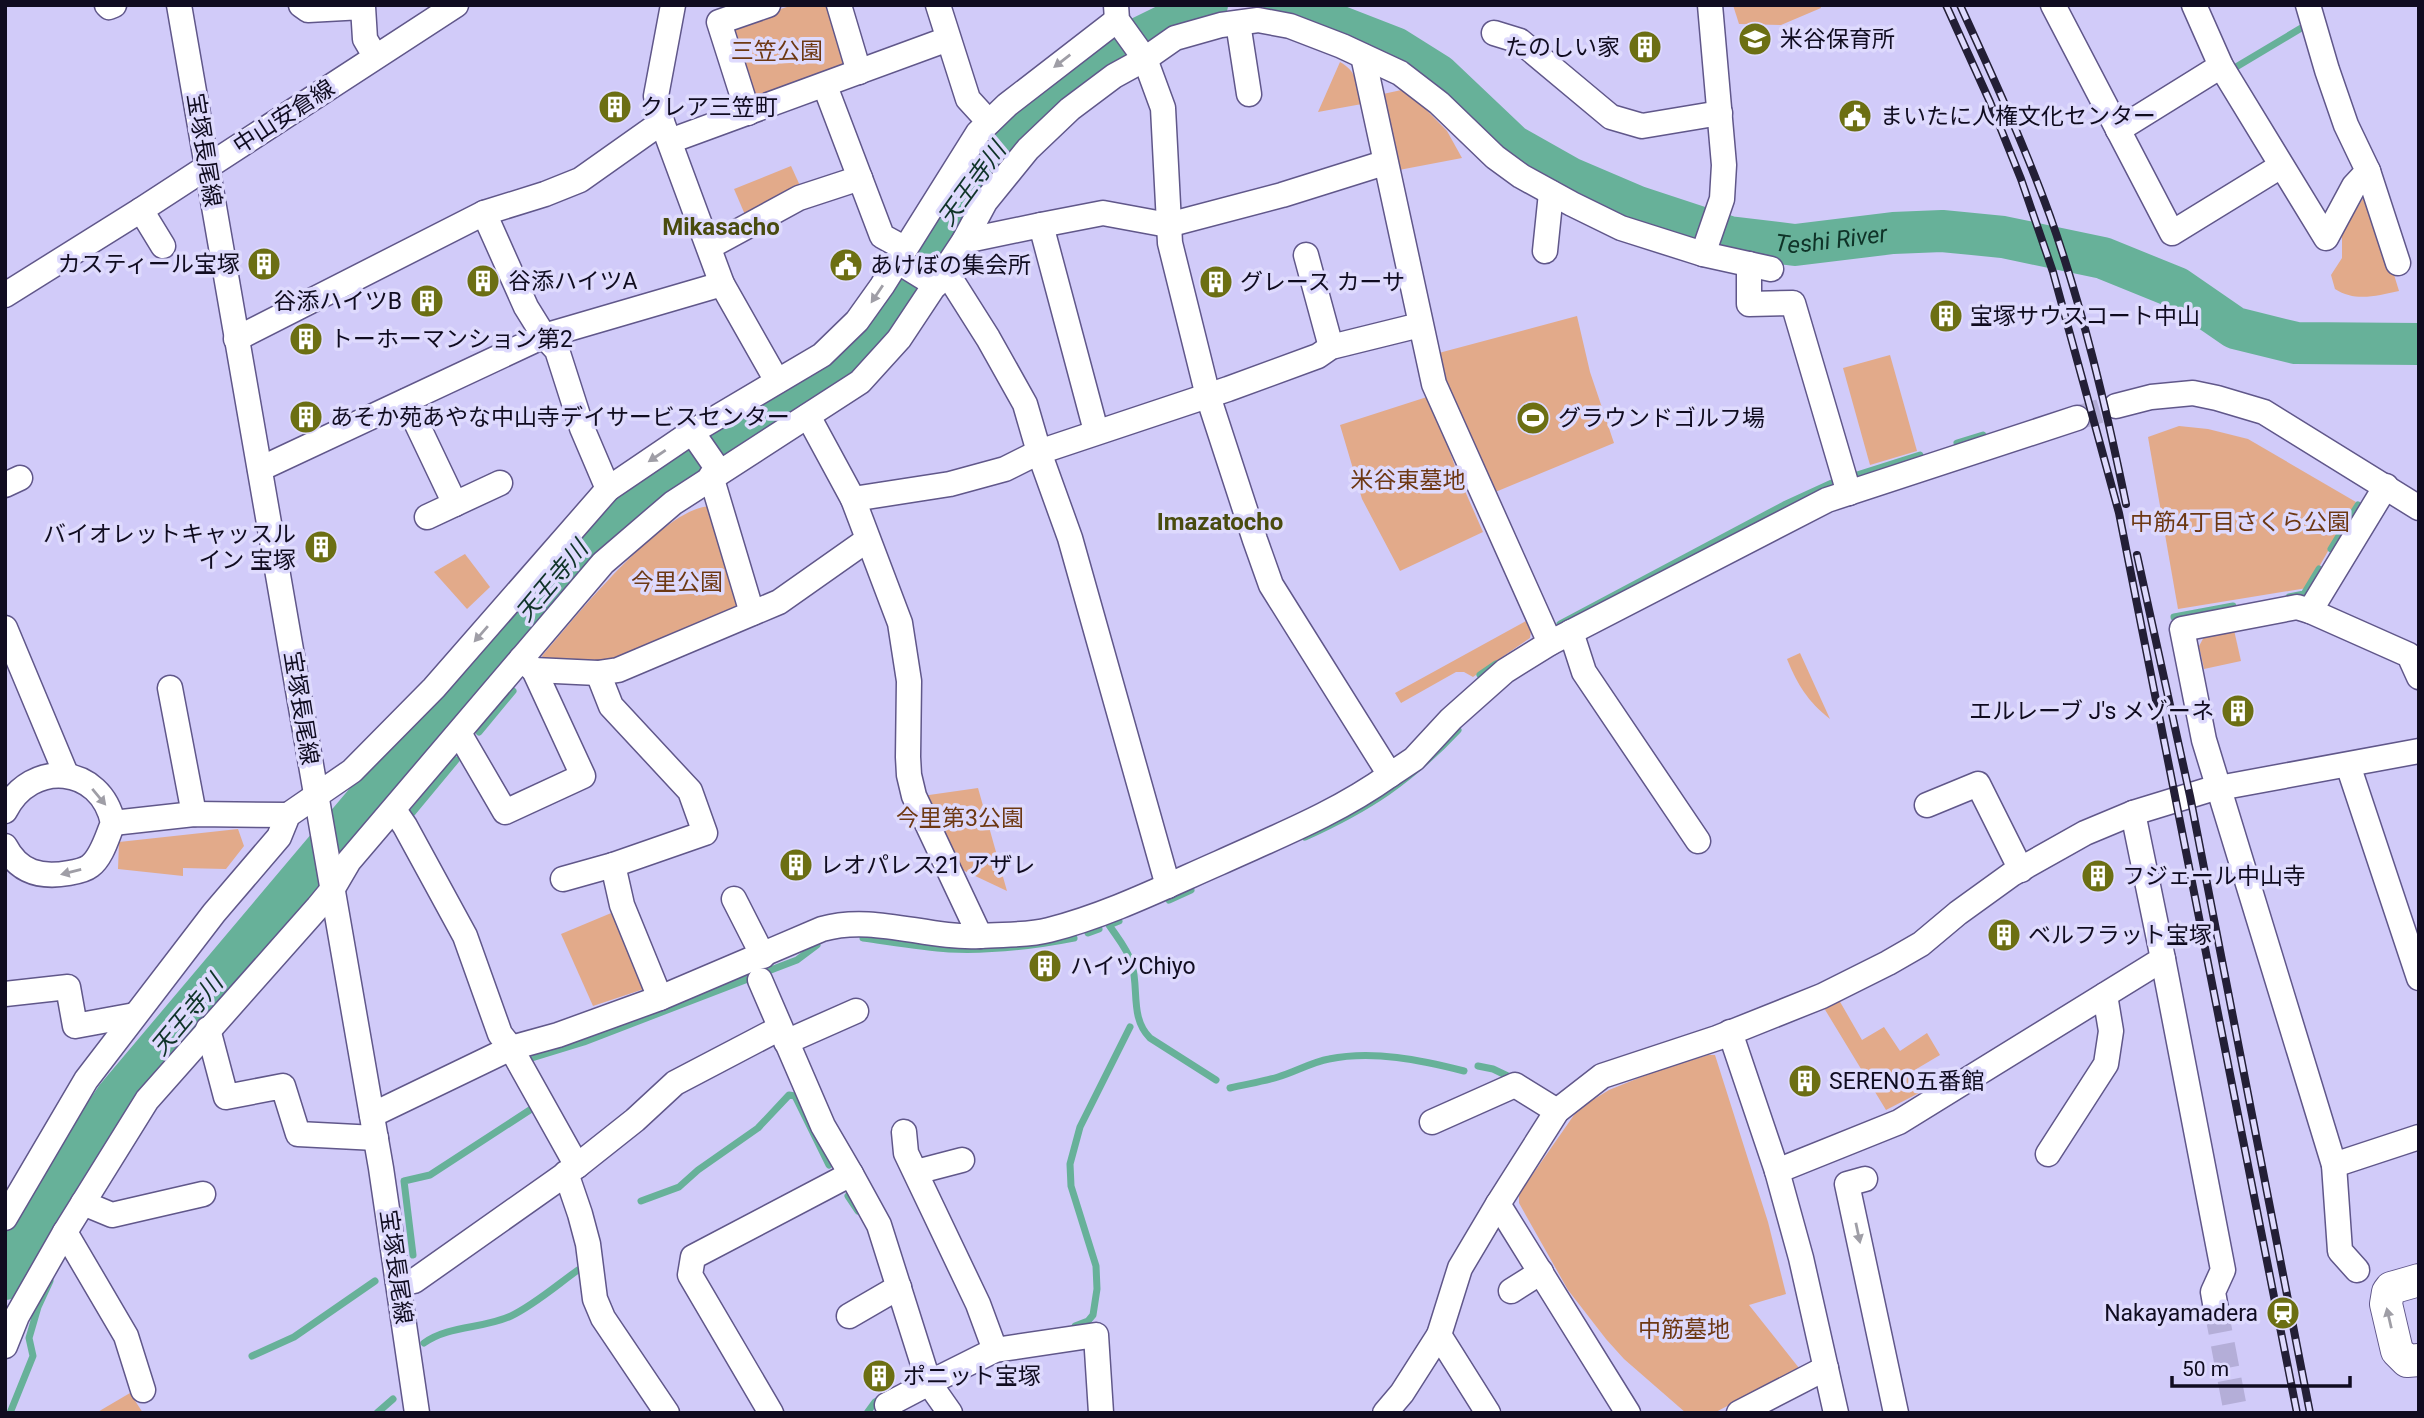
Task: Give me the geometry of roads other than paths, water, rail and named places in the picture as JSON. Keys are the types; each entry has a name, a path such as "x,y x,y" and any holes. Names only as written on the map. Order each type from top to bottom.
{"main road":[{"path":"2419,1280 2391,1288 2386,1299 2397,1351 2407,1361 2419,1360"}],"street":[{"path":"107,5 114,5"},
{"name":"宝塚長尾線","path":"179,5 374,1126 417,1413"},
{"path":"301,5 308,10 363,7 365,39 375,56"},
{"name":"中山安倉線","path":"5,295 456,5"},
{"path":"673,5 656,96 666,132 722,284 777,381"},
{"path":"748,113 719,22 768,5"},
{"path":"839,5 859,72"},
{"path":"939,5 947,39 968,99 989,122"},
{"path":"1704,250 1722,199 1724,165 1710,5"},
{"path":"2053,5 2172,233 2281,166"},
{"path":"2194,5 2221,66 2326,237 2354,186 2368,171"},
{"path":"2308,5 2346,125 2368,171 2398,264"},
{"path":"113,823 194,814 288,816 318,807 433,688 608,489 822,355 857,321 902,258 978,133 1048,72 1118,17 1143,56 1163,108 1170,243 1208,396 1255,540 1271,584 1390,775"},
{"path":"5,1346 17,1315 65,1232 148,1100 459,733 528,665 603,563 715,471 860,382 899,339 964,242 985,202 1028,149 1070,109 1143,56 1175,38 1258,20 1290,26 1400,74 1438,103 1495,157 1551,193 1621,228 1760,266 1749,304 1793,303 1849,493"},
{"path":"1238,23 1249,94"},
{"path":"1494,33 1520,41 1611,117 1642,126 1720,113"},
{"path":"236,339 484,213 580,180 666,132 748,113 947,39"},
{"path":"1363,56 1384,163 1434,384 1560,638 1698,841"},
{"path":"2118,130 2221,66"},
{"path":"825,86 882,236 902,258 937,279 988,338 1025,404 1070,538 1168,886"},
{"path":"964,242 1103,213 1168,225 1282,195 1384,163"},
{"path":"709,247 799,198 860,178"},
{"path":"1545,251 1551,193"},
{"path":"141,210 163,246"},
{"path":"484,213 526,307 544,336 557,350 582,428 608,489"},
{"path":"1041,225 1096,431"},
{"path":"1306,255 1331,347"},
{"path":"260,469 544,336 722,284"},
{"path":"853,499 950,484 1005,469 1039,452 1208,396 1318,356 1331,347 1420,325"},
{"path":"2116,406 2151,397 2193,393 2264,412 2419,508"},
{"path":"406,401 455,503"},
{"path":"808,416 853,499 900,623 909,681 906,733 909,775 914,796 980,936"},
{"path":"208,1029 226,1097 284,1086 298,1134 374,1126 511,1048 558,1035 660,998 762,968 801,937 839,924 865,923 961,937 1048,931 1168,886 1362,796 1414,759 1451,719 1505,671 1560,638 1827,500 2077,418"},
{"path":"694,435 715,471 752,613"},
{"path":"427,517 500,483"},
{"path":"2310,611 2386,486"},
{"path":"528,665 598,673 618,670 779,602 867,540"},
{"path":"2357,1270 2340,1251 2334,1165 2204,740 2182,629 2297,607 2409,655 2419,677"},
{"path":"5,628 66,774"},
{"path":"459,733 505,812 583,776 528,665"},
{"path":"563,879 613,865 705,832 690,791 611,706 598,673"},
{"path":"170,688 194,814"},
{"path":"1385,1413 1402,1393 1439,1335 1460,1268 1557,1111 1602,1076 1731,1032 1822,996 1921,944 1958,913 2021,870 2085,833 2133,813 2219,789 2419,751"},
{"path":"2348,765 2419,978"},
{"path":"5,811 12,798 31,782 52,775 66,774 81,779 103,798 113,823 102,849 90,866 75,872 40,876 29,872 15,862 5,846"},
{"path":"1927,805 1978,784 2021,870"},
{"path":"394,810 465,936 500,1034 511,1048 572,1170 588,1244 595,1299 616,1339 667,1413"},
{"path":"2133,813 2223,1270 2213,1292 2216,1309"},
{"path":"5,1219 86,1080 214,913 279,838 288,816"},
{"path":"613,865 622,905 660,998"},
{"path":"734,900 762,968 783,1035 823,1126 879,1225 929,1383 950,1413"},
{"path":"1777,1171 1899,1122 2163,959"},
{"path":"5,994 68,986 75,1027 135,1015"},
{"path":"2048,1154 2106,1064 2111,1031 2105,995"},
{"path":"398,1282 414,1280 572,1170 635,1120 675,1083 783,1035 856,1011"},
{"path":"1731,1032 1777,1171 1836,1413"},
{"path":"1432,1122 1515,1085 1557,1111"},
{"path":"904,1132 906,1153 978,1304 995,1350"},
{"path":"2334,1165 2419,1138"},
{"path":"916,1172 930,1171 962,1160"},
{"path":"771,1413 690,1275 693,1257 850,1174"},
{"path":"1865,1179 1847,1184 1896,1413"},
{"path":"83,1203 111,1215 203,1194"},
{"path":"1498,1204 1628,1413"},
{"path":"65,1232 126,1336 143,1390"},
{"path":"1511,1291 1541,1272"},
{"path":"849,1316 899,1287"},
{"path":"887,1405 995,1350 1096,1335 1101,1413"},
{"path":"1439,1335 1489,1413"},
{"path":"1739,1413 1826,1368"}],"waterway":[{"name":"天王寺川","path":"5,1279 45,1202 116,1098 596,529 673,473 843,368 875,328 993,147 1062,89 1113,51 1207,5"},
{"name":"Teshi River","path":"1284,5 1395,48 1438,75 1513,146 1570,178 1638,207 1729,237 1795,245 1893,233 1942,231 2003,237 2103,258 2177,288 2235,328 2296,343 2419,344"},
{"path":"2231,70 2303,27"},
{"path":"1957,443 1983,435"},
{"path":"1857,475 1920,455"},
{"path":"1560,624 1784,505 1832,483"},
{"path":"2331,549 2358,505"},
{"path":"2289,597 2304,594 2319,569"},
{"path":"2174,617 2233,606"},
{"path":"1480,675 1496,664"},
{"path":"479,732 513,691"},
{"path":"1305,837 1388,792 1423,764 1458,730"},
{"path":"412,813 456,760"},
{"path":"1169,900 1191,890"},
{"path":"1119,921 1109,925 1132,964 1137,1013 1144,1030 1150,1038 1216,1080"},
{"path":"1088,933 1099,929"},
{"path":"863,938 949,949 1012,947 1074,938"},
{"path":"522,1061 584,1042 797,960 817,945"},
{"path":"1075,1331 1075,1326 1088,1321 1093,1315 1097,1289 1096,1266 1071,1186 1070,1164 1080,1127 1130,1027"},
{"path":"1230,1088 1278,1077 1323,1060 1346,1056 1397,1058 1464,1071"},
{"path":"1478,1066 1493,1069 1514,1079"},
{"path":"641,1201 679,1187 698,1170 758,1128 789,1095 795,1096 829,1165"},
{"path":"413,1255 404,1181 430,1175 536,1106 534,1103"},
{"path":"848,1196 858,1211"},
{"path":"424,1343 444,1333 511,1316 537,1301 578,1270"},
{"path":"10,1413 33,1356 29,1338 38,1307 50,1281"},
{"path":"252,1356 294,1337 375,1281"},
{"path":"867,1413 875,1402 882,1398"},
{"path":"377,1413 393,1399"}],"tunnel":[{"path":"2077,418 2116,406"},
{"path":"2216,1309 2235,1408"}],"railway":[{"path":"1946,5 2021,179 2053,272 2119,513 2297,1413"},
{"path":"1960,5 2019,136 2062,251 2093,359 2126,504"},
{"path":"2137,555 2190,796 2310,1413"}],"place":[{"name":"米谷保育所","path":"1755,39"},
{"name":"たのしい家","path":"1645,47"},
{"name":"クレア三笠町","path":"615,107"},
{"name":"まいたに人権文化センター","path":"1855,116"},
{"name":"カスティール宝塚","path":"264,264"},
{"name":"あけぼの集会所","path":"846,265"},
{"name":"谷添ハイツA","path":"483,281"},
{"name":"グレース カーサ","path":"1216,282"},
{"name":"谷添ハイツB","path":"427,301"},
{"name":"宝塚サウスコート中山","path":"1946,316"},
{"name":"トーホーマンション第2","path":"306,339"},
{"name":"あそか苑あやな中山寺デイサービスセンター","path":"306,417"},
{"name":"グラウンドゴルフ場","path":"1533,418"},
{"name":"バイオレットキャッスル イン 宝塚","path":"321,547"},
{"name":"エルレーブ J's メゾーネ","path":"2238,711"},
{"name":"レオパレス21 アザレ","path":"796,865"},
{"name":"フジェール中山寺","path":"2098,876"},
{"name":"ベルフラット宝塚","path":"2004,935"},
{"name":"ハイツChiyo","path":"1045,966"},
{"name":"SERENO五番館","path":"1805,1081"},
{"name":"Nakayamadera","path":"2283,1313"},
{"name":"ポニット宝塚","path":"879,1376"}],"district":[{"name":"Mikasacho","path":"721,227"},
{"name":"Imazatocho","path":"1220,522"}],"park label":[{"name":"三笠公園","path":"777,51"},
{"name":"米谷東墓地","path":"1408,480"},
{"name":"中筋4丁目さくら公園","path":"2240,522"},
{"name":"今里公園","path":"677,582"},
{"name":"今里第3公園","path":"960,818"},
{"name":"中筋墓地","path":"1684,1329"}]}
